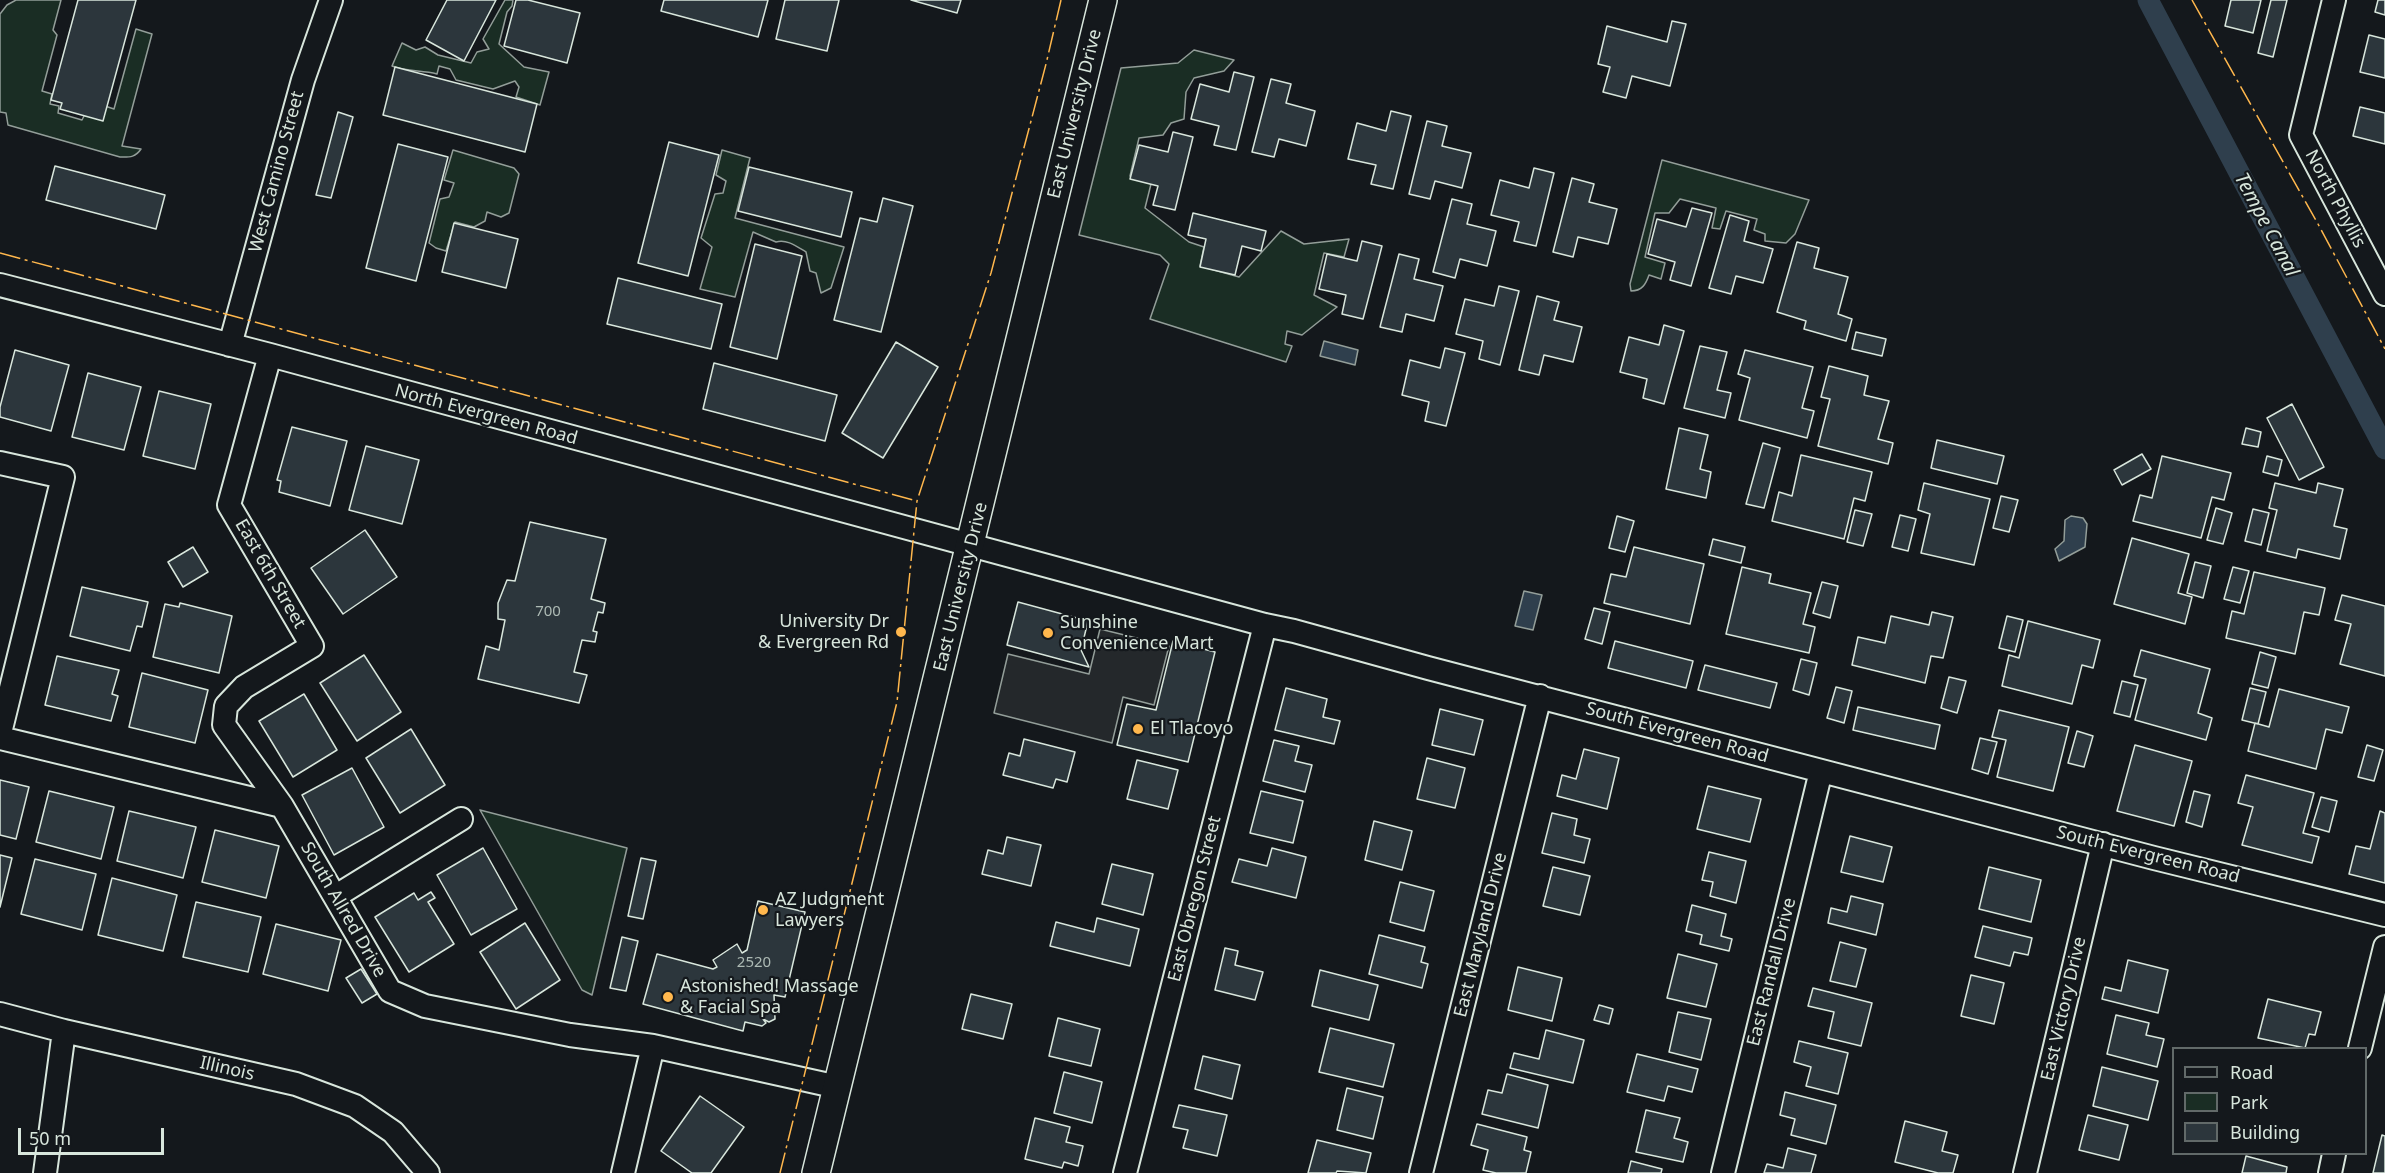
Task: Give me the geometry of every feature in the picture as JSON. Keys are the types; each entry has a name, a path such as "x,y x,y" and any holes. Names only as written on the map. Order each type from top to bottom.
{"main road":[{"name":"East University Drive","path":"816,1173 1103,0"}],"street":[{"name":"West Camino Street","path":"230,345 303,80 331,0"},
{"name":"North Phyllis","path":"2334,0 2301,135 2385,294"},
{"name":"North Evergreen Road","path":"0,285 230,345 970,547"},
{"name":"East 6th Street","path":"270,356 229,505 312,646 244,687 226,706 224,724 282,806"},
{"path":"0,733 63,477 1,469"},
{"name":"South Evergreen Road","path":"970,547 1821,771 2385,915"},
{"name":"East Obregon Street","path":"1125,1173 1265,625"},
{"name":"East Maryland Drive","path":"1421,1173 1540,696"},
{"path":"0,738 282,806"},
{"name":"East Randall Drive","path":"1723,1173 1821,771"},
{"name":"South Allred Drive","path":"282,806 390,991 425,1006 570,1035 653,1046 838,1087"},
{"path":"336,896 461,819"},
{"name":"East Victory Drive","path":"2025,1173 2103,844"},
{"path":"2360,1047 2385,947"},
{"name":"Illinois","path":"0,1014 64,1031 296,1084 355,1106 393,1132 428,1173"},
{"path":"45,1173 64,1031"},
{"path":"623,1173 653,1046"},
{"path":"2330,1173 2334,1155"}],"green space":[{"path":"16,0 61,0 53,30 57,35 42,91 52,94 50,104 59,106 58,113 82,120 85,114 105,106 114,109 136,29 152,34 122,146 141,149 136,154 120,157 8,125 6,113 0,112 0,14 7,5"},
{"path":"505,0 513,0 507,12 499,44 524,67 549,72 540,105 516,97 519,87 515,81 493,89 456,80 450,69 439,66 437,74 392,66 402,43 416,50 425,47 438,55 471,63 477,52 489,49 483,39"},
{"path":"1194,50 1234,60 1224,71 1194,78 1186,92 1184,119 1171,123 1163,135 1139,138 1130,176 1151,184 1145,208 1189,242 1204,247 1200,266 1239,277 1281,231 1304,244 1349,239 1344,257 1324,253 1314,295 1337,307 1302,335 1287,331 1285,344 1292,346 1286,362 1150,319 1169,264 1160,255 1079,235 1121,68 1178,63"},
{"path":"453,150 514,168 519,174 509,213 501,217 487,212 485,221 474,227 455,222 446,251 429,243 440,199 449,197 454,183 444,180"},
{"path":"722,150 750,158 735,218 844,247 831,288 821,293 816,273 810,271 806,252 784,241 776,242 753,232 735,297 700,289 712,247 701,238 715,194 723,193 726,181 716,175"},
{"path":"1662,160 1809,200 1795,234 1786,243 1765,241 1765,234 1754,230 1757,219 1726,211 1720,229 1712,228 1716,208 1680,199 1669,213 1655,213 1645,257 1665,263 1661,279 1649,275 1643,286 1631,291 1630,284"},
{"path":"480,810 627,848 592,995 582,990"}],"shaded area":[{"path":"1100,629 1169,646 1154,705 1123,697 1112,743 994,713 1008,654 1089,674"}],"water":[{"path":"1324,341 1358,350 1355,365 1320,356"},
{"path":"2071,516 2083,518 2087,524 2085,547 2059,561 2055,549 2064,541 2065,520"},
{"path":"1524,591 1542,595 1533,630 1515,626"}],"building":[{"path":"78,0 136,0 103,121 60,109 62,103 51,100"},
{"path":"447,0 496,0 464,61 426,40"},
{"path":"516,0 528,0 580,13 567,63 504,46"},
{"path":"664,0 768,0 758,37 661,11"},
{"path":"785,0 839,0 827,51 776,39"},
{"path":"911,0 961,0 957,13"},
{"path":"2231,0 2261,0 2253,33 2225,26"},
{"path":"2271,0 2287,0 2273,57 2258,53"},
{"path":"2378,0 2385,0 2385,15 2375,12"},
{"path":"1672,21 1686,24 1670,86 1632,76 1626,98 1603,92 1610,67 1598,64 1607,26 1667,42"},
{"path":"2369,35 2385,39 2385,78 2360,72"},
{"path":"395,67 537,104 525,152 383,115"},
{"path":"1234,72 1254,77 1236,150 1214,145 1219,126 1191,119 1200,84 1229,92"},
{"path":"1271,79 1291,84 1286,103 1315,111 1306,146 1279,139 1274,157 1252,152"},
{"path":"2360,107 2385,113 2385,144 2353,136"},
{"path":"1391,111 1411,116 1393,189 1371,184 1376,165 1348,159 1357,123 1386,131"},
{"path":"338,112 353,117 331,198 316,195"},
{"path":"1427,121 1447,126 1442,146 1471,153 1462,188 1435,181 1430,199 1409,194"},
{"path":"1173,132 1193,137 1175,210 1153,205 1158,186 1130,179 1139,145 1168,152"},
{"path":"669,142 719,155 688,276 638,263"},
{"path":"398,144 448,157 416,281 366,268"},
{"path":"55,166 165,195 156,229 46,200"},
{"path":"749,167 852,192 841,237 738,211"},
{"path":"1534,168 1554,173 1536,246 1514,241 1519,222 1491,215 1500,180 1529,188"},
{"path":"1572,178 1594,184 1589,202 1617,209 1608,244 1578,237 1573,257 1553,252"},
{"path":"883,198 913,206 881,332 834,320 860,218 877,222"},
{"path":"1452,199 1472,204 1467,224 1496,231 1487,266 1460,259 1455,278 1433,272"},
{"path":"1692,208 1712,213 1691,286 1670,280 1675,262 1648,254 1657,219 1686,227"},
{"path":"1193,213 1266,231 1261,251 1242,246 1235,275 1200,267 1206,239 1188,235"},
{"path":"1730,215 1749,221 1744,241 1773,249 1763,283 1736,276 1731,294 1709,288"},
{"path":"454,223 518,239 506,288 442,272"},
{"path":"1362,241 1382,246 1363,319 1342,314 1346,295 1319,289 1327,254 1357,261"},
{"path":"1797,242 1819,248 1814,268 1848,277 1838,314 1852,319 1846,341 1804,329 1806,321 1777,312"},
{"path":"755,244 802,256 777,359 730,347"},
{"path":"1399,254 1419,259 1414,279 1443,286 1434,321 1406,314 1402,332 1380,327"},
{"path":"618,278 722,304 711,349 607,324"},
{"path":"1499,286 1519,291 1500,365 1479,359 1483,341 1456,334 1465,299 1494,306"},
{"path":"1537,296 1559,302 1554,320 1582,327 1573,362 1544,355 1539,375 1519,370"},
{"path":"1664,325 1684,331 1664,404 1643,398 1647,379 1620,372 1629,337 1659,345"},
{"path":"1856,332 1886,339 1882,356 1852,349"},
{"path":"896,342 938,367 883,458 842,433"},
{"path":"1700,346 1727,352 1717,390 1731,393 1725,418 1684,408"},
{"path":"1445,348 1465,353 1446,426 1425,421 1429,402 1402,395 1410,360 1440,368"},
{"path":"15,350 69,365 51,431 0,417 0,407"},
{"path":"1745,350 1813,367 1802,408 1814,411 1807,438 1739,420 1750,378 1738,374"},
{"path":"714,363 837,395 825,441 703,409"},
{"path":"1829,366 1868,376 1864,395 1889,401 1878,439 1893,443 1888,464 1818,446 1830,399 1821,397"},
{"path":"88,373 141,387 124,450 72,437"},
{"path":"159,391 211,404 195,469 143,456"},
{"path":"2292,404 2324,467 2299,480 2267,418"},
{"path":"292,427 347,441 330,506 279,492 281,481 277,480"},
{"path":"1679,428 1708,435 1700,469 1711,472 1706,498 1666,489"},
{"path":"2246,428 2261,432 2258,447 2242,444"},
{"path":"1937,440 2004,456 1997,484 1931,468"},
{"path":"1763,443 1780,448 1764,508 1746,504"},
{"path":"366,446 419,460 402,524 349,510"},
{"path":"2142,454 2151,469 2122,485 2114,470"},
{"path":"1801,455 1872,472 1865,501 1854,498 1844,539 1772,521 1779,492 1792,496"},
{"path":"2162,456 2231,473 2224,500 2212,497 2201,538 2133,521 2140,495 2152,498"},
{"path":"2267,456 2282,460 2278,476 2263,472"},
{"path":"1924,483 1990,499 1974,565 1921,553 1930,514 1918,510"},
{"path":"2275,483 2316,493 2318,483 2343,489 2334,526 2347,529 2340,559 2298,549 2296,558 2267,551 2277,510 2269,508"},
{"path":"2001,496 2018,500 2009,532 1993,528"},
{"path":"2216,508 2232,513 2223,544 2207,540"},
{"path":"2253,509 2269,513 2261,545 2245,541"},
{"path":"1855,510 1872,514 1863,546 1847,542"},
{"path":"1900,515 1916,519 1908,551 1892,547"},
{"path":"1617,516 1634,521 1625,552 1609,548"},
{"path":"530,522 606,539 591,599 605,603 603,613 598,612 593,631 597,632 595,642 582,640 574,672 587,675 579,703 478,679 486,646 499,650 505,620 498,619 498,603 507,580 515,581"},
{"path":"365,530 397,577 343,614 311,568"},
{"path":"2132,538 2189,554 2178,593 2192,597 2185,624 2114,604"},
{"path":"1713,539 1745,547 1741,563 1709,555"},
{"path":"193,547 208,572 183,587 168,562"},
{"path":"1634,547 1704,564 1690,624 1604,603 1611,574 1626,577"},
{"path":"2195,562 2211,566 2203,598 2187,593"},
{"path":"1742,567 1771,574 1769,583 1811,593 1803,624 1815,627 1809,653 1726,634"},
{"path":"2233,567 2249,571 2240,603 2224,599"},
{"path":"2254,572 2325,588 2319,615 2304,612 2295,654 2226,638 2232,611 2244,614"},
{"path":"1822,582 1838,586 1830,618 1813,613"},
{"path":"82,587 148,602 142,627 137,626 130,651 70,636"},
{"path":"2342,595 2385,606 2385,676 2340,664 2351,624 2335,620"},
{"name":"Sunshine Convenience Mart","path":"1018,602 1088,621 1081,650 1089,667 1007,645"},
{"path":"180,603 232,616 219,673 153,657 165,604 179,607"},
{"path":"1594,608 1610,612 1602,644 1585,639"},
{"path":"1932,612 1953,617 1943,658 1931,656 1925,683 1852,665 1858,637 1885,643 1891,616 1929,625"},
{"path":"2007,616 2023,620 2015,652 1999,648"},
{"path":"2028,621 2100,640 2093,668 2082,665 2072,704 2002,686 2009,655 2019,658"},
{"path":"1173,641 1215,652 1188,762 1117,745 1127,704 1156,710"},
{"path":"1615,641 1693,661 1686,688 1608,668"},
{"path":"2141,650 2210,669 2198,713 2212,718 2206,740 2135,720 2146,679 2134,676"},
{"path":"2260,652 2276,657 2268,688 2252,684"},
{"path":"364,655 401,712 357,741 320,683"},
{"path":"57,656 119,670 112,694 118,696 111,721 45,705"},
{"path":"1801,659 1817,663 1809,695 1793,690"},
{"path":"1705,665 1777,683 1770,708 1698,690"},
{"path":"142,673 208,690 195,743 129,727"},
{"path":"1949,677 1966,681 1957,713 1941,708"},
{"path":"2122,681 2138,685 2130,717 2114,713"},
{"path":"1836,687 1852,691 1844,723 1827,718"},
{"path":"1286,688 1327,699 1323,717 1340,721 1334,744 1275,730"},
{"path":"2250,688 2266,692 2258,724 2242,720"},
{"path":"2279,689 2349,707 2342,733 2326,729 2316,769 2248,751 2255,723 2269,727"},
{"path":"304,694 337,750 293,777 259,721"},
{"path":"1858,707 1940,725 1935,749 1853,730"},
{"path":"1440,709 1483,720 1474,755 1432,745"},
{"path":"1999,710 2069,727 2053,791 1997,777 2006,740 1992,737"},
{"path":"411,729 445,785 400,813 366,758"},
{"path":"2077,731 2093,736 2084,767 2068,763"},
{"path":"1980,738 1997,742 1988,774 1972,769"},
{"path":"1024,739 1075,752 1067,782 1056,779 1053,788 1003,775 1009,753 1020,756"},
{"path":"1274,740 1299,746 1295,761 1312,765 1305,792 1263,781"},
{"path":"2135,745 2192,761 2174,826 2117,811"},
{"path":"2367,745 2383,750 2374,781 2358,777"},
{"path":"1584,749 1619,758 1607,809 1557,796 1562,775 1576,779"},
{"path":"1427,758 1465,768 1455,808 1417,799"},
{"path":"1137,760 1178,770 1168,809 1127,799"},
{"path":"352,768 384,827 334,855 302,795"},
{"path":"2246,775 2314,793 2303,833 2319,837 2312,863 2242,845 2253,807 2238,803"},
{"path":"0,780 29,787 16,839 0,835"},
{"path":"1708,786 1761,799 1750,842 1697,829"},
{"path":"49,791 114,807 101,859 36,842"},
{"path":"1261,791 1303,801 1293,843 1250,833"},
{"path":"2194,791 2210,795 2202,827 2186,822"},
{"path":"2321,797 2337,801 2329,832 2312,827"},
{"path":"129,811 196,827 183,878 117,861"},
{"path":"2380,811 2385,813 2385,883 2349,874 2356,846 2370,849"},
{"path":"1552,813 1577,819 1574,835 1590,839 1584,863 1542,853"},
{"path":"1374,821 1412,831 1402,870 1365,860"},
{"path":"215,830 279,846 266,898 202,882"},
{"path":"1850,836 1892,847 1883,882 1841,872"},
{"path":"1007,837 1041,845 1031,886 982,874 988,850 1003,854"},
{"path":"483,848 517,909 471,935 437,875"},
{"path":"1272,848 1306,857 1296,898 1232,882 1239,859 1267,866"},
{"path":"1709,852 1746,861 1736,903 1710,896 1713,882 1702,880"},
{"path":"0,855 12,858 0,907"},
{"path":"641,858 656,861 643,919 628,916"},
{"path":"35,859 96,874 82,930 21,914"},
{"path":"1112,864 1153,874 1143,915 1102,904"},
{"path":"1553,867 1590,876 1580,915 1543,906"},
{"path":"1989,867 2041,880 2031,922 1979,909"},
{"path":"112,878 177,895 163,951 98,935"},
{"path":"1400,882 1434,891 1424,931 1390,922"},
{"path":"431,892 435,898 428,902 454,944 409,972 375,917 414,893 418,900"},
{"path":"1851,896 1883,904 1876,935 1828,923 1831,908 1847,912"},
{"path":"758,901 805,912 785,997 774,995 775,1019 769,1022 763,1019 766,1023 762,1026 745,1022 743,1031 643,1004 657,954 713,969 717,967 713,960 737,944 742,953 747,950"},
{"path":"196,902 261,917 248,972 183,957"},
{"path":"1692,905 1726,914 1721,936 1732,939 1729,951 1700,944 1702,935 1686,931"},
{"path":"1097,918 1139,929 1130,966 1050,946 1056,922 1094,932"},
{"path":"525,923 560,980 516,1009 480,952"},
{"path":"276,924 341,940 328,991 263,974"},
{"path":"1983,926 2032,938 2028,955 2014,952 2010,966 1975,957"},
{"path":"1379,935 1425,947 1421,962 1428,964 1422,988 1369,974"},
{"path":"622,937 638,941 626,991 610,988"},
{"path":"1840,942 1866,949 1856,987 1830,981"},
{"path":"1225,948 1238,951 1235,965 1263,972 1255,1000 1215,990"},
{"path":"1678,954 1717,964 1706,1007 1667,998"},
{"path":"2128,960 2168,970 2158,1013 2102,999 2105,987 2121,991"},
{"path":"1518,967 1562,978 1552,1021 1508,1010"},
{"path":"361,969 377,994 362,1003 346,978"},
{"path":"1320,970 1378,985 1369,1020 1312,1006"},
{"path":"1971,975 2004,983 1994,1024 1961,1016"},
{"path":"1813,988 1872,1003 1861,1046 1828,1038 1834,1012 1808,1006"},
{"path":"971,994 1012,1004 1003,1039 962,1029"},
{"path":"2268,999 2321,1012 2315,1035 2309,1034 2305,1047 2258,1038"},
{"path":"1599,1005 1613,1009 1609,1024 1594,1020"},
{"path":"1678,1012 1711,1019 1701,1060 1669,1052"},
{"path":"2116,1015 2149,1023 2146,1035 2164,1039 2157,1067 2107,1054"},
{"path":"1058,1018 1100,1029 1091,1066 1049,1056"},
{"path":"1330,1028 1394,1044 1383,1087 1319,1072"},
{"path":"1546,1030 1584,1040 1573,1083 1510,1068 1514,1053 1539,1059"},
{"path":"1799,1041 1848,1053 1838,1094 1806,1086 1811,1067 1794,1062"},
{"path":"1637,1054 1698,1069 1692,1092 1668,1086 1664,1101 1627,1092"},
{"path":"1203,1056 1240,1065 1232,1099 1195,1089"},
{"path":"2102,1067 2158,1081 2148,1120 2093,1106"},
{"path":"1064,1072 1102,1082 1092,1123 1054,1113"},
{"path":"1507,1074 1548,1085 1538,1128 1482,1114 1488,1090 1502,1093"},
{"path":"1347,1088 1383,1097 1373,1139 1337,1130"},
{"path":"1785,1092 1836,1105 1826,1144 1791,1135 1795,1119 1780,1115"},
{"path":"700,1096 744,1127 711,1173 692,1173 661,1151"},
{"path":"1179,1105 1227,1115 1217,1156 1183,1148 1188,1130 1173,1127"},
{"path":"1646,1110 1680,1118 1674,1138 1688,1142 1683,1162 1636,1152"},
{"path":"2088,1115 2128,1125 2119,1160 2079,1150"},
{"path":"1035,1118 1070,1127 1066,1142 1083,1146 1078,1166 1064,1162 1062,1168 1025,1159"},
{"path":"1905,1121 1947,1132 1942,1151 1958,1155 1953,1173 1938,1173 1895,1162"},
{"path":"1477,1124 1527,1137 1524,1150 1531,1152 1526,1173 1496,1173 1483,1170 1488,1150 1471,1145"},
{"path":"2382,1135 2385,1136 2385,1173 2373,1173"},
{"path":"1317,1140 1371,1153 1366,1173 1337,1171 1336,1173 1308,1173"},
{"path":"1788,1148 1816,1155 1811,1173 1764,1173 1767,1164 1783,1168"},
{"path":"2246,1156 2287,1167 2286,1173 2242,1173"},
{"path":"1631,1161 1662,1169 1661,1173 1628,1173"}],"waterway":[{"name":"Tempe Canal","path":"2148,0 2385,449"}],"power":[{"path":"780,1173 897,702 917,501 991,273 1061,0"},
{"path":"2192,0 2318,224 2385,349"},
{"path":"0,253 917,501"}],"place":[{"name":"University Dr & Evergreen Rd","path":"901,632"},
{"name":"Sunshine Convenience Mart","path":"1048,633"},
{"name":"El Tlacoyo","path":"1138,729"},
{"name":"AZ Judgment Lawyers","path":"763,910"},
{"name":"Astonished! Massage & Facial Spa","path":"668,997"}]}
